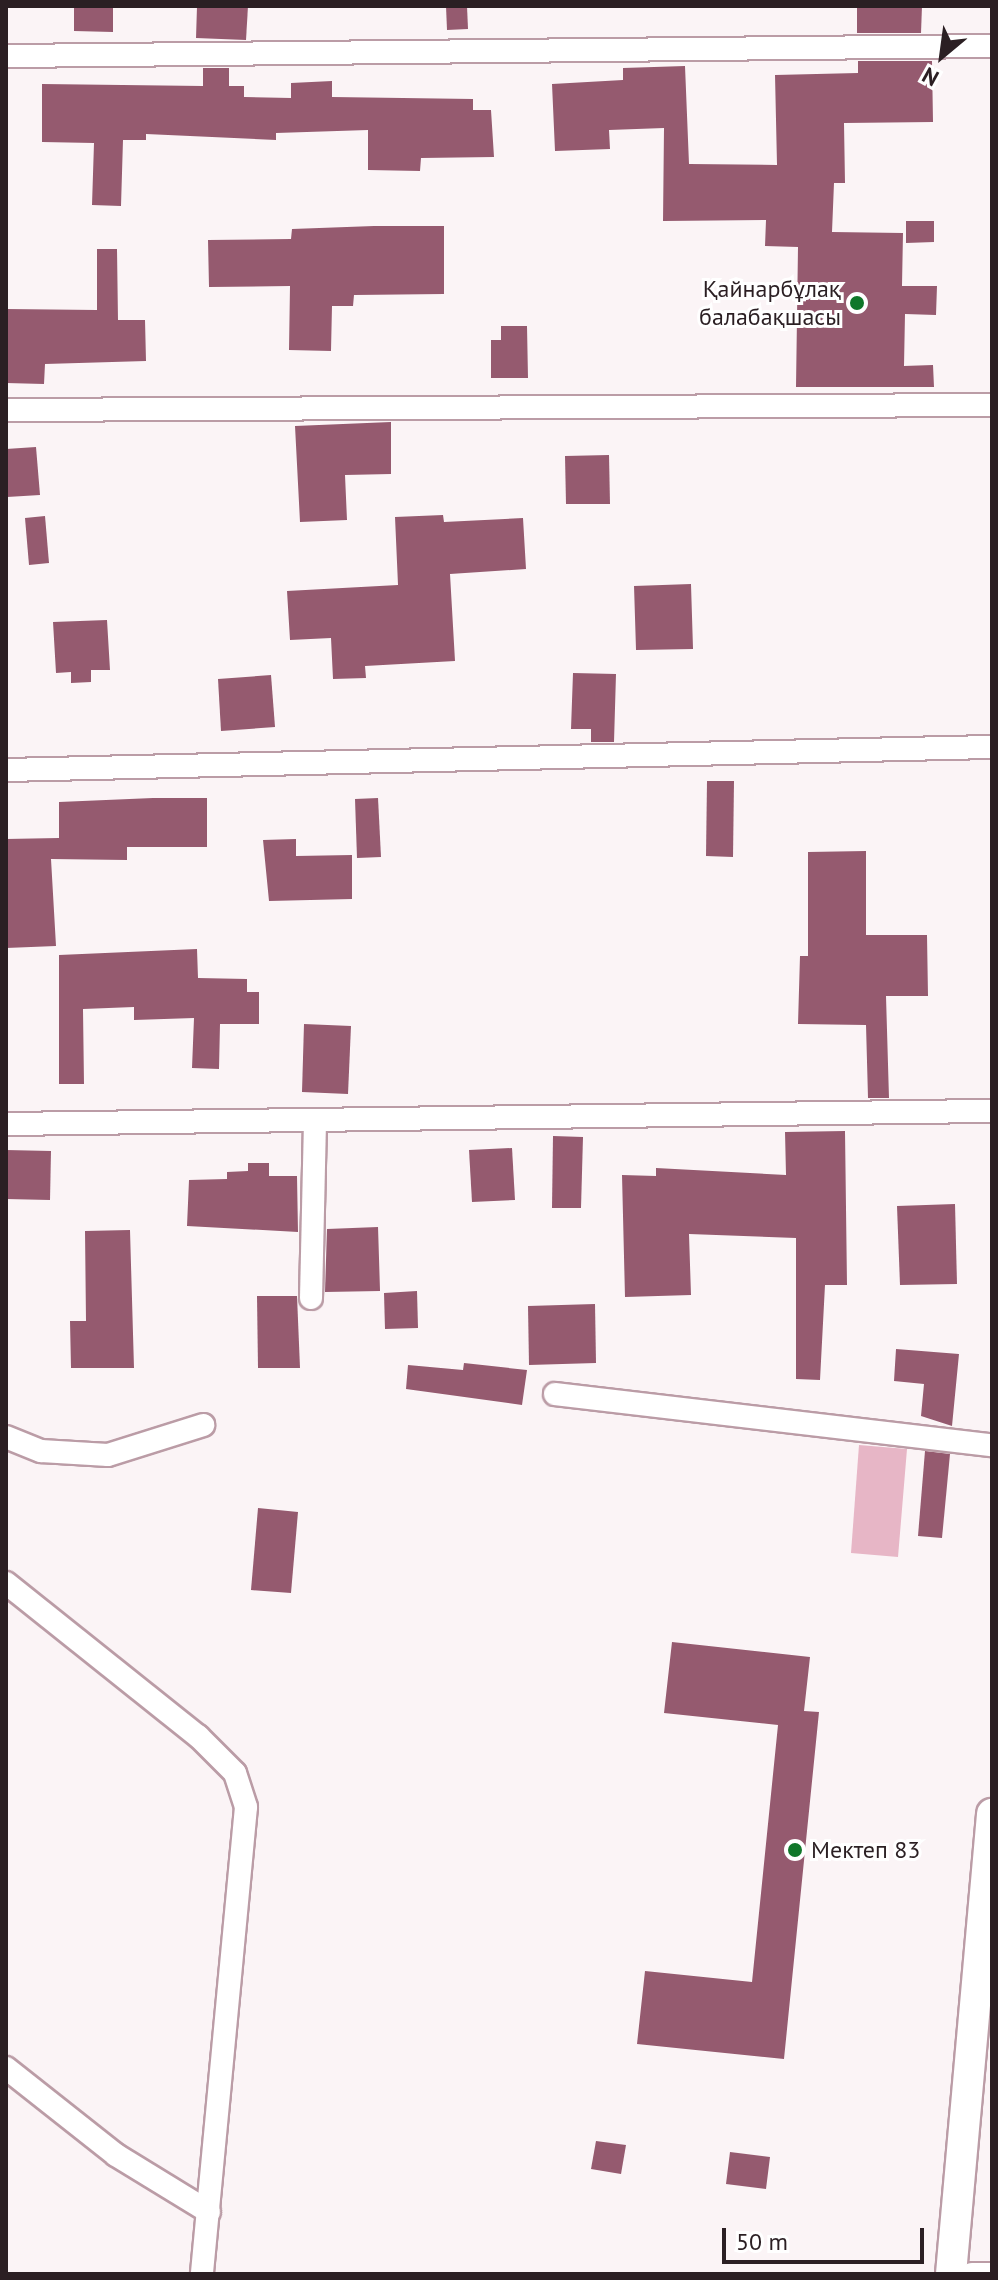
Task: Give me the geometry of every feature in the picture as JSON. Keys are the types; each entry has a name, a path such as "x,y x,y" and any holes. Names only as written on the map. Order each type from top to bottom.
{"street":[{"path":"6,56 992,46"},
{"path":"6,410 992,405"},
{"path":"6,770 992,747"},
{"path":"6,1124 992,1111"},
{"path":"311,1298 315,1122"},
{"path":"555,1394 992,1445"},
{"path":"6,1437 41,1451 108,1455 203,1425"},
{"path":"6,1583 235,1773 246,1807 202,2274"},
{"path":"992,1814 959,2273 992,2274"},
{"path":"6,2068 116,2155 209,2212"}],"shaded area":[{"path":"859,1445 907,1449 898,1557 851,1553"}],"building":[{"path":"74,6 113,6 113,32 74,31"},
{"path":"197,6 248,6 246,40 196,38"},
{"path":"446,6 467,6 468,29 447,30"},
{"path":"857,6 922,6 921,33 857,33"},
{"path":"858,61 932,61 933,122 844,123 845,183 834,183 832,232 903,233 902,286 937,286 936,315 905,314 904,366 933,365 934,387 796,387 798,247 765,246 766,220 663,221 664,128 609,130 610,149 555,151 552,84 623,80 623,68 685,66 689,164 777,165 775,75 858,73"},
{"path":"203,68 229,68 229,86 244,86 244,97 291,98 291,83 332,81 332,97 473,99 473,110 491,110 494,157 421,158 420,171 368,170 368,130 276,133 276,140 146,134 146,140 123,140 121,206 92,205 94,143 42,142 42,84 203,86"},
{"path":"906,221 934,221 934,242 906,243"},
{"path":"444,226 444,294 354,295 353,306 332,306 331,351 289,350 290,286 209,287 208,240 291,239 292,229"},
{"path":"97,249 117,249 118,320 145,320 146,361 45,364 44,384 6,383 6,309 97,310"},
{"path":"501,326 527,326 528,378 491,378 491,340 501,340"},
{"path":"391,422 391,474 345,475 347,520 300,522 295,426"},
{"path":"36,447 40,495 7,497 6,449"},
{"path":"609,455 610,504 566,504 565,456"},
{"path":"443,515 444,522 523,518 526,569 450,574 455,661 365,666 366,678 333,679 331,638 290,640 287,591 398,585 395,517"},
{"path":"45,516 49,563 29,565 25,518"},
{"path":"691,584 693,649 636,650 634,586"},
{"path":"107,620 110,670 91,670 91,682 71,683 71,672 56,673 53,622"},
{"path":"573,673 616,674 614,742 591,742 591,729 571,729"},
{"path":"271,675 275,727 221,731 218,679"},
{"path":"707,781 734,781 733,857 706,856"},
{"path":"207,798 207,847 127,847 127,860 51,859 56,946 6,948 6,839 59,838 59,802"},
{"path":"378,798 381,857 357,858 355,799"},
{"path":"296,839 296,856 352,855 352,899 269,901 263,840"},
{"path":"866,851 866,935 927,935 928,996 886,996 889,1098 868,1098 866,1025 798,1024 800,956 808,956 808,852"},
{"path":"197,949 198,978 247,979 247,992 259,992 259,1024 220,1024 219,1069 192,1068 194,1018 134,1020 134,1007 83,1009 84,1084 59,1084 59,955"},
{"path":"304,1024 351,1026 348,1094 302,1092"},
{"path":"845,1131 847,1285 825,1285 820,1380 796,1379 796,1238 689,1234 691,1295 625,1297 622,1175 656,1176 656,1168 786,1175 785,1132"},
{"path":"553,1136 583,1137 581,1208 552,1208"},
{"path":"512,1148 515,1200 472,1202 469,1150"},
{"path":"6,1150 51,1151 50,1200 6,1199"},
{"path":"248,1163 269,1163 269,1176 297,1176 298,1232 187,1226 189,1180 227,1179 227,1172 248,1171"},
{"path":"955,1204 957,1284 900,1285 897,1206"},
{"path":"378,1227 380,1291 325,1292 327,1229"},
{"path":"130,1230 134,1368 71,1368 70,1321 86,1321 85,1231"},
{"path":"417,1291 418,1328 385,1329 384,1293"},
{"path":"257,1296 297,1296 300,1368 258,1368"},
{"path":"595,1304 596,1363 529,1365 528,1306"},
{"path":"896,1349 959,1354 952,1426 921,1416 924,1384 894,1381"},
{"path":"464,1363 527,1370 522,1405 406,1389 408,1365 463,1370"},
{"path":"925,1451 950,1454 942,1538 918,1536"},
{"path":"258,1508 298,1512 291,1593 251,1590"},
{"path":"672,1642 810,1657 804,1711 819,1712 784,2059 637,2044 645,1971 752,1982 778,1725 664,1713"},
{"path":"596,2141 626,2145 621,2174 591,2169"},
{"path":"730,2152 770,2157 766,2189 726,2184"}],"place":[{"name":"Қайнарбұлақ балабақшасы","path":"857,303"},
{"name":"Мектеп 83","path":"795,1850"}]}
